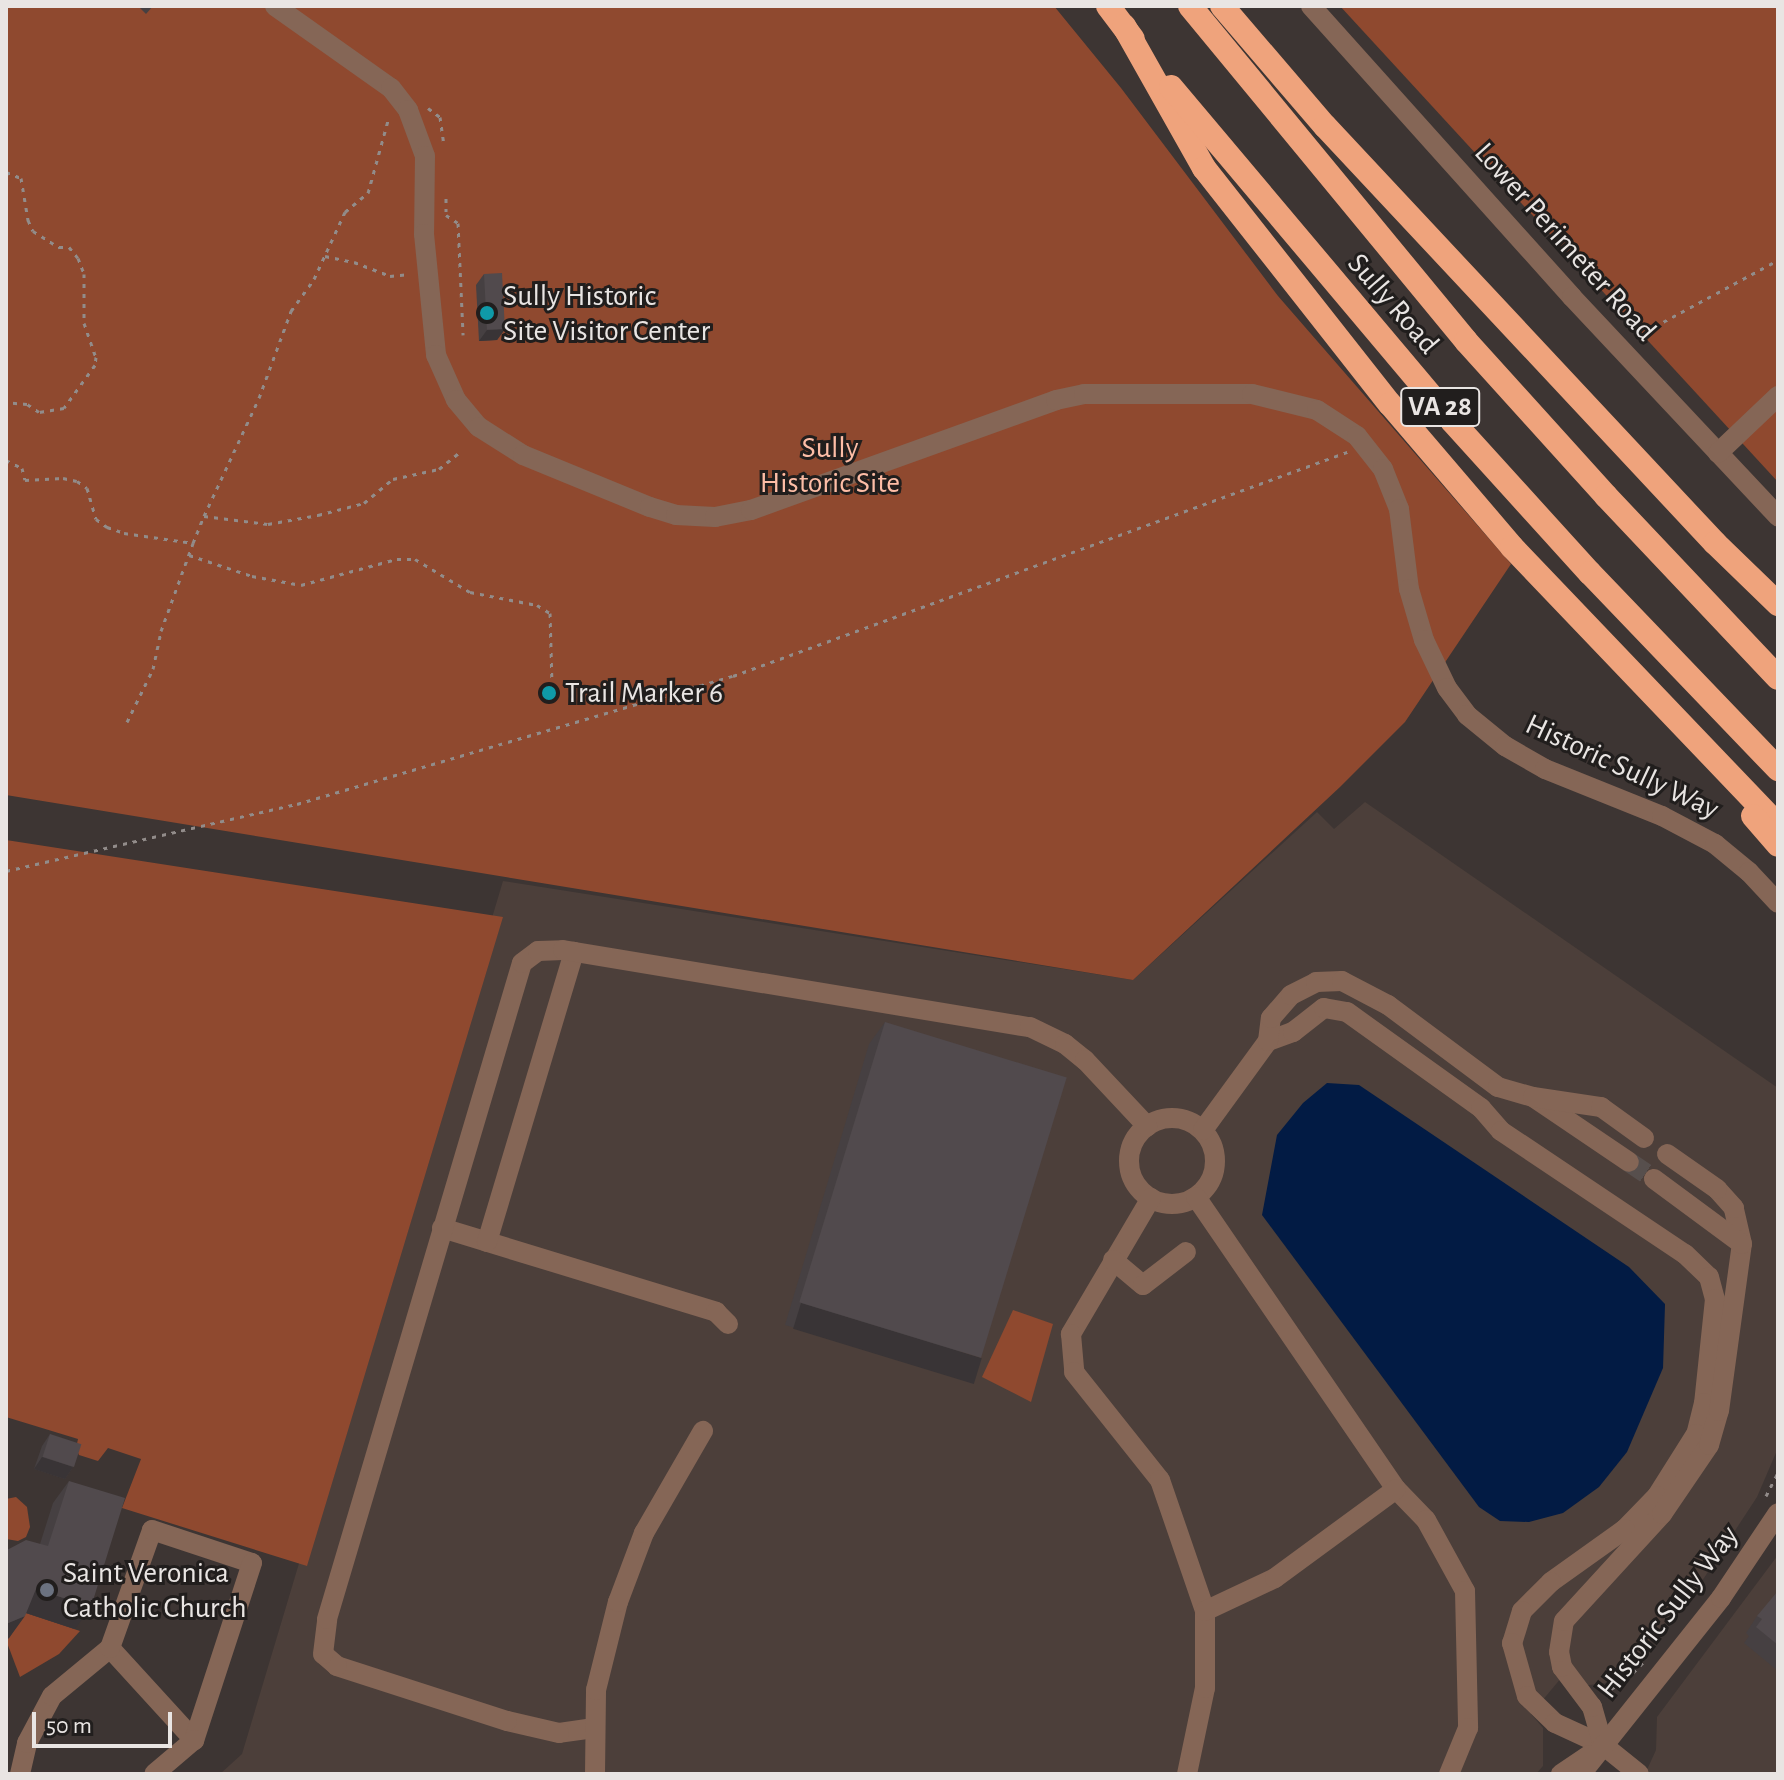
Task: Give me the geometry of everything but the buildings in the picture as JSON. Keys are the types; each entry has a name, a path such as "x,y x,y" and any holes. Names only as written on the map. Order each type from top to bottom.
{"highway":[{"name":"Sully Road","path":"1108,6 1272,211 1452,421 1600,584 1778,769"},
{"name":"Sully Road","path":"1190,6 1466,341 1595,485 1778,678"},
{"path":"1222,6 1306,105 1715,543 1778,604"},
{"path":"1124,26 1204,168 1390,404 1512,547 1778,825"},
{"path":"1715,543 1778,618"},
{"path":"1701,747 1736,797 1778,845"}],"street":[{"path":"275,6 359,64 399,98"},
{"name":"Lower Perimeter Road","path":"1311,6 1618,346 1778,516"},
{"name":"Historic Sully Way","path":"399,98 418,131 425,156 428,305 436,355 456,400 479,427 523,455 676,515 715,517 751,510 1056,400 1084,394 1252,394 1317,410 1365,445 1383,469 1396,499 1409,589 1424,640 1447,688 1467,715 1505,746 1545,769 1705,838 1734,858 1778,903"},
{"path":"1718,453 1778,396"},
{"path":"594,1728 559,1733 493,1717 337,1666 323,1654 327,1619 522,963 538,951 574,952 1030,1027 1065,1044 1085,1060 1147,1126"},
{"path":"487,1242 574,952"},
{"path":"1203,1130 1268,1041 1271,1018 1291,995 1316,982 1342,981 1388,1005 1498,1087 1533,1097 1601,1107 1644,1138"},
{"path":"1268,1041 1293,1032 1324,1008 1347,1012 1481,1108 1501,1131 1685,1254 1709,1277 1715,1299 1704,1403 1696,1434 1647,1507 1625,1529 1551,1582 1522,1611 1512,1643 1527,1696 1555,1723 1603,1745 1639,1774"},
{"path":"1481,1108 1498,1087"},
{"path":"1533,1097 1629,1162"},
{"path":"1170,1117 1193,1123 1203,1130 1215,1153 1215,1166 1205,1189 1196,1197 1173,1204 1151,1198 1140,1189 1129,1163 1131,1149 1147,1126 1170,1117"},
{"path":"1603,1745 1592,1707 1562,1667 1559,1652 1564,1621 1662,1514 1709,1445 1719,1411 1742,1244 1734,1208 1717,1189 1667,1154"},
{"path":"1654,1179 1742,1244"},
{"path":"1196,1197 1396,1489 1426,1520 1465,1591 1468,1728 1449,1774"},
{"path":"1151,1198 1071,1334 1074,1372 1160,1480 1205,1611 1205,1688 1187,1774"},
{"path":"442,1228 716,1312 728,1324"},
{"path":"1113,1260 1143,1285 1186,1252"},
{"path":"595,1774 596,1690 618,1602 644,1533 703,1431"},
{"path":"1205,1611 1275,1578 1396,1489"},
{"name":"Historic Sully Way","path":"1581,1774 1721,1598 1771,1506"},
{"path":"20,1774 27,1743 52,1696 110,1648 152,1530 252,1563 194,1740 154,1774"},
{"path":"110,1648 194,1740"},
{"name":"Historic Sully Way","path":"1561,1774 1603,1745"}],"path":[{"path":"127,722 153,669 161,631 193,543 259,398 279,335 325,256 345,212 368,193 386,124 399,98"},
{"path":"6,172 21,178 28,220 33,231 59,247 69,247 78,258 84,274 84,323 96,357 95,365 64,408 39,412 27,404 6,402"},
{"path":"325,256 354,262 390,276 402,275"},
{"path":"1618,346 1778,260"},
{"path":"6,871 297,804 733,676 1365,445"},
{"path":"204,516 268,524 318,515 364,503 393,479 439,469 460,452"},
{"path":"6,460 22,468 25,480 63,478 77,481 87,488 96,519 107,527 124,533 193,543"},
{"path":"189,555 252,576 301,585 397,559 415,559 470,592 537,605 550,613 552,683"},
{"path":"1771,1506 1778,1472"},
{"path":"1611,1695 1611,1689 1626,1680 1652,1652"}],"shaded area":[{"path":"1365,802 1778,1088 1778,1448 1757,1497 1704,1578 1620,1675 1605,1683 1581,1686 1562,1677 1531,1714 1543,1728 1543,1766 1536,1774 220,1774 242,1754 503,881 1133,980 1317,812 1334,829"},
{"path":"1778,1555 1778,1774 1645,1774 1656,1750 1657,1717"}],"green space":[{"name":"Sully Historic Site","path":"6,6 1054,6 1121,88 1278,296 1511,564 1405,722 1340,787 1133,980 6,795"},
{"path":"1340,6 1778,6 1778,482"},
{"path":"6,840 503,917 307,1566 122,1508 141,1459 108,1448 98,1461 79,1455 76,1448 78,1439 6,1417"},
{"path":"1013,1310 1053,1324 1031,1402 982,1377"},
{"path":"16,1497 27,1507 30,1527 26,1537 18,1541 6,1539 6,1499"},
{"path":"20,1611 80,1631 59,1654 20,1677 6,1640"}],"water":[{"path":"1327,1083 1359,1085 1629,1267 1665,1304 1663,1368 1627,1452 1599,1487 1563,1513 1529,1522 1500,1521 1479,1507 1262,1215 1277,1135 1303,1103"}],"tunnel":[{"path":"1629,1162 1654,1179"}],"place":[{"name":"Sully Historic Site Visitor Center","path":"487,313"},
{"name":"Trail Marker 6","path":"549,693"},
{"name":"Saint Veronica Catholic Church","path":"47,1590"}]}
